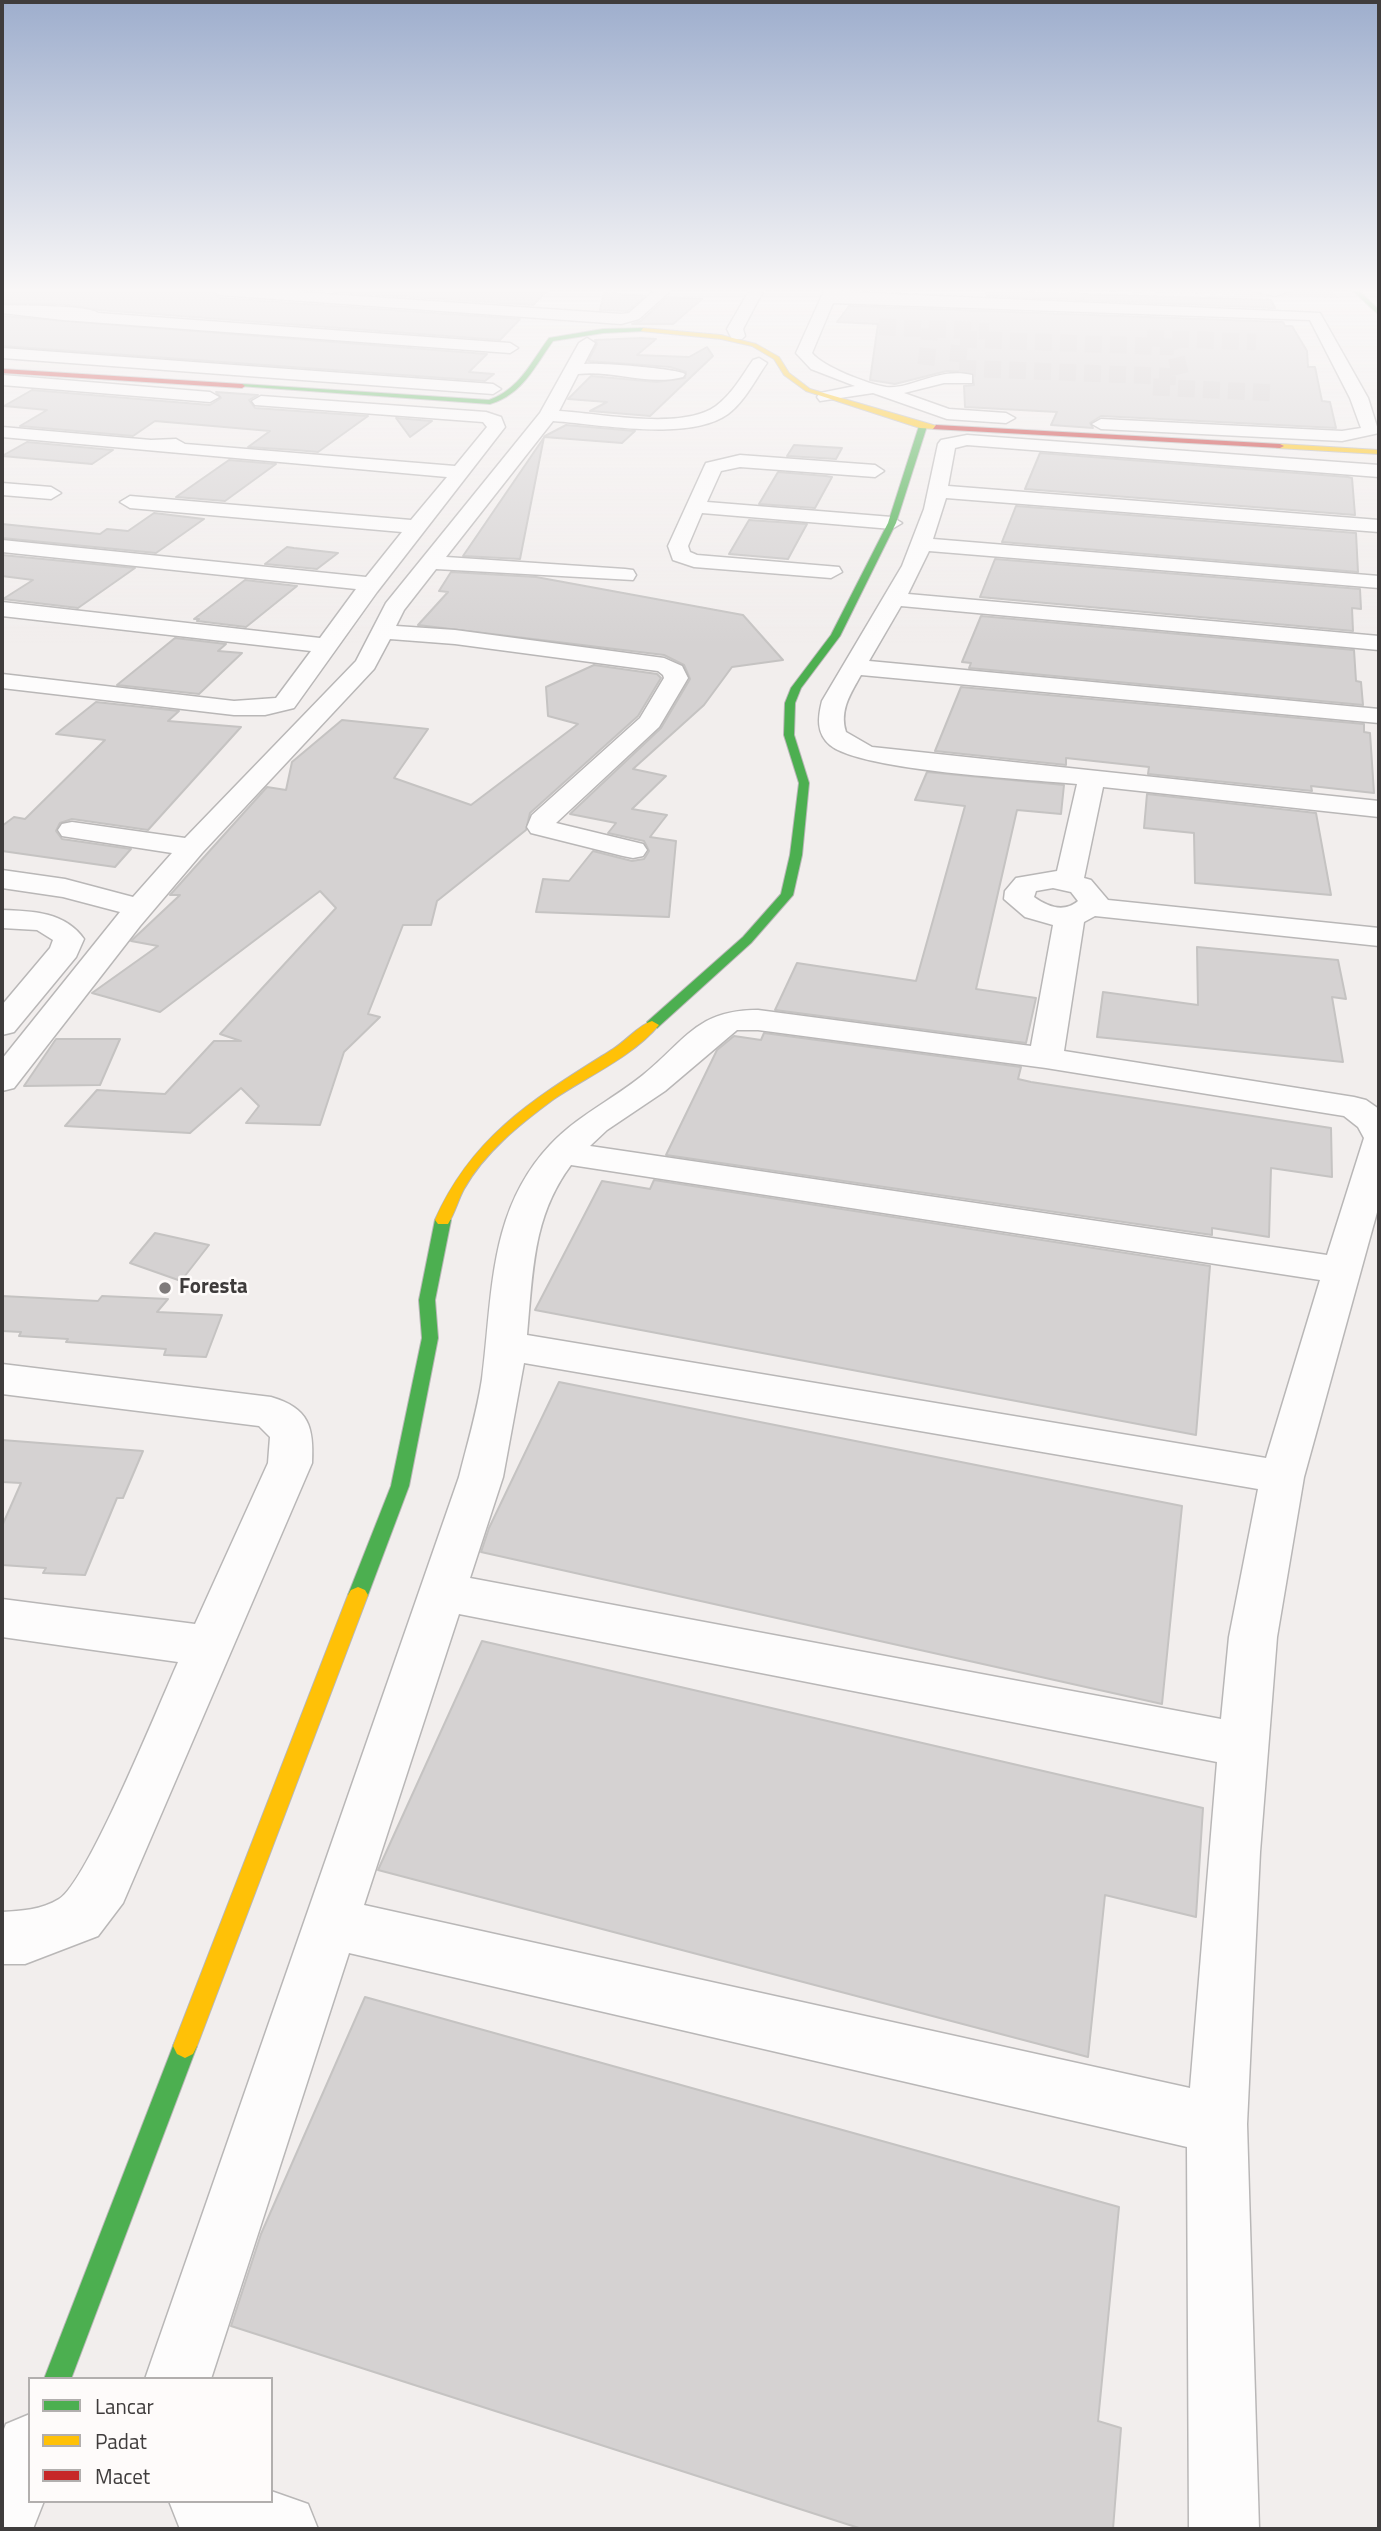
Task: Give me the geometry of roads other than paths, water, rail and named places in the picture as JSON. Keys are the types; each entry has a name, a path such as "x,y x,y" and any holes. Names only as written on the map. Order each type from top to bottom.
{"street":[{"path":"2,681 234,708 265,708 285,703 295,694 371,584 496,427 495,421 486,417 423,409"},
{"path":"2,1082 192,847 366,664 394,608 551,409"},
{"path":"548,415 653,421 700,418 720,409"},
{"path":"867,409 923,426 1379,452"},
{"path":"933,409 970,416 1342,436 1371,432 1363,409"},
{"path":"58,2377 400,1486 425,1371 430,1338 427,1300 439,1234 447,1209 496,1138 544,1101 632,1043 747,940 787,895 796,855 804,783 789,734 790,703 796,688 835,636 891,523 923,426"},
{"path":"165,445 192,428"},
{"path":"2,432 461,472"},
{"path":"1379,471 967,440 947,444 937,491 913,566 834,701 830,716 831,731 841,743 867,754 1379,809"},
{"path":"831,572 694,561 680,556 678,546 713,467 721,463 740,461 876,471"},
{"path":"2,489 51,493"},
{"path":"937,491 1379,526"},
{"path":"130,502 417,527"},
{"path":"696,507 891,523"},
{"path":"921,544 1379,582"},
{"path":"2,546 371,584"},
{"path":"431,562 625,575"},
{"path":"894,599 1379,643"},
{"path":"2,609 328,646"},
{"path":"382,632 455,637 598,656 664,665 674,671 676,678 650,722 542,821 541,827 634,850"},
{"path":"854,667 1379,716"},
{"path":"1069,881 1091,779"},
{"path":"72,830 192,847"},
{"path":"2,879 65,888 140,908"},
{"path":"1046,1058 1080,911 1093,900 1089,893 1069,881 1038,880 1026,884 1020,891 1019,899 1039,913 1080,911 1379,937"},
{"path":"2,919 42,921 63,932 69,939 65,950 2,1025"},
{"path":"179,2377 481,1477 502,1382 517,1238 538,1184 562,1153 595,1122 653,1084 717,1027 731,1020 758,1020 1046,1058 1354,1107 1374,1122 1379,1135"},
{"path":"1224,2529 1217,2124 1253,1637 1282,1477 1379,1142"},
{"path":"562,1153 1342,1270"},
{"path":"506,1346 1282,1477"},
{"path":"2,1380 271,1412 292,1432 290,1463 104,1885 79,1918 24,1938 2,1938"},
{"path":"442,1592 1244,1745"},
{"path":"2,1618 210,1647"},
{"path":"330,1923 1217,2124"},
{"path":"2,2520 28,2453"},
{"path":"204,2503 283,2529"}],"place":[{"name":"Foresta","path":"165,1288"}]}
